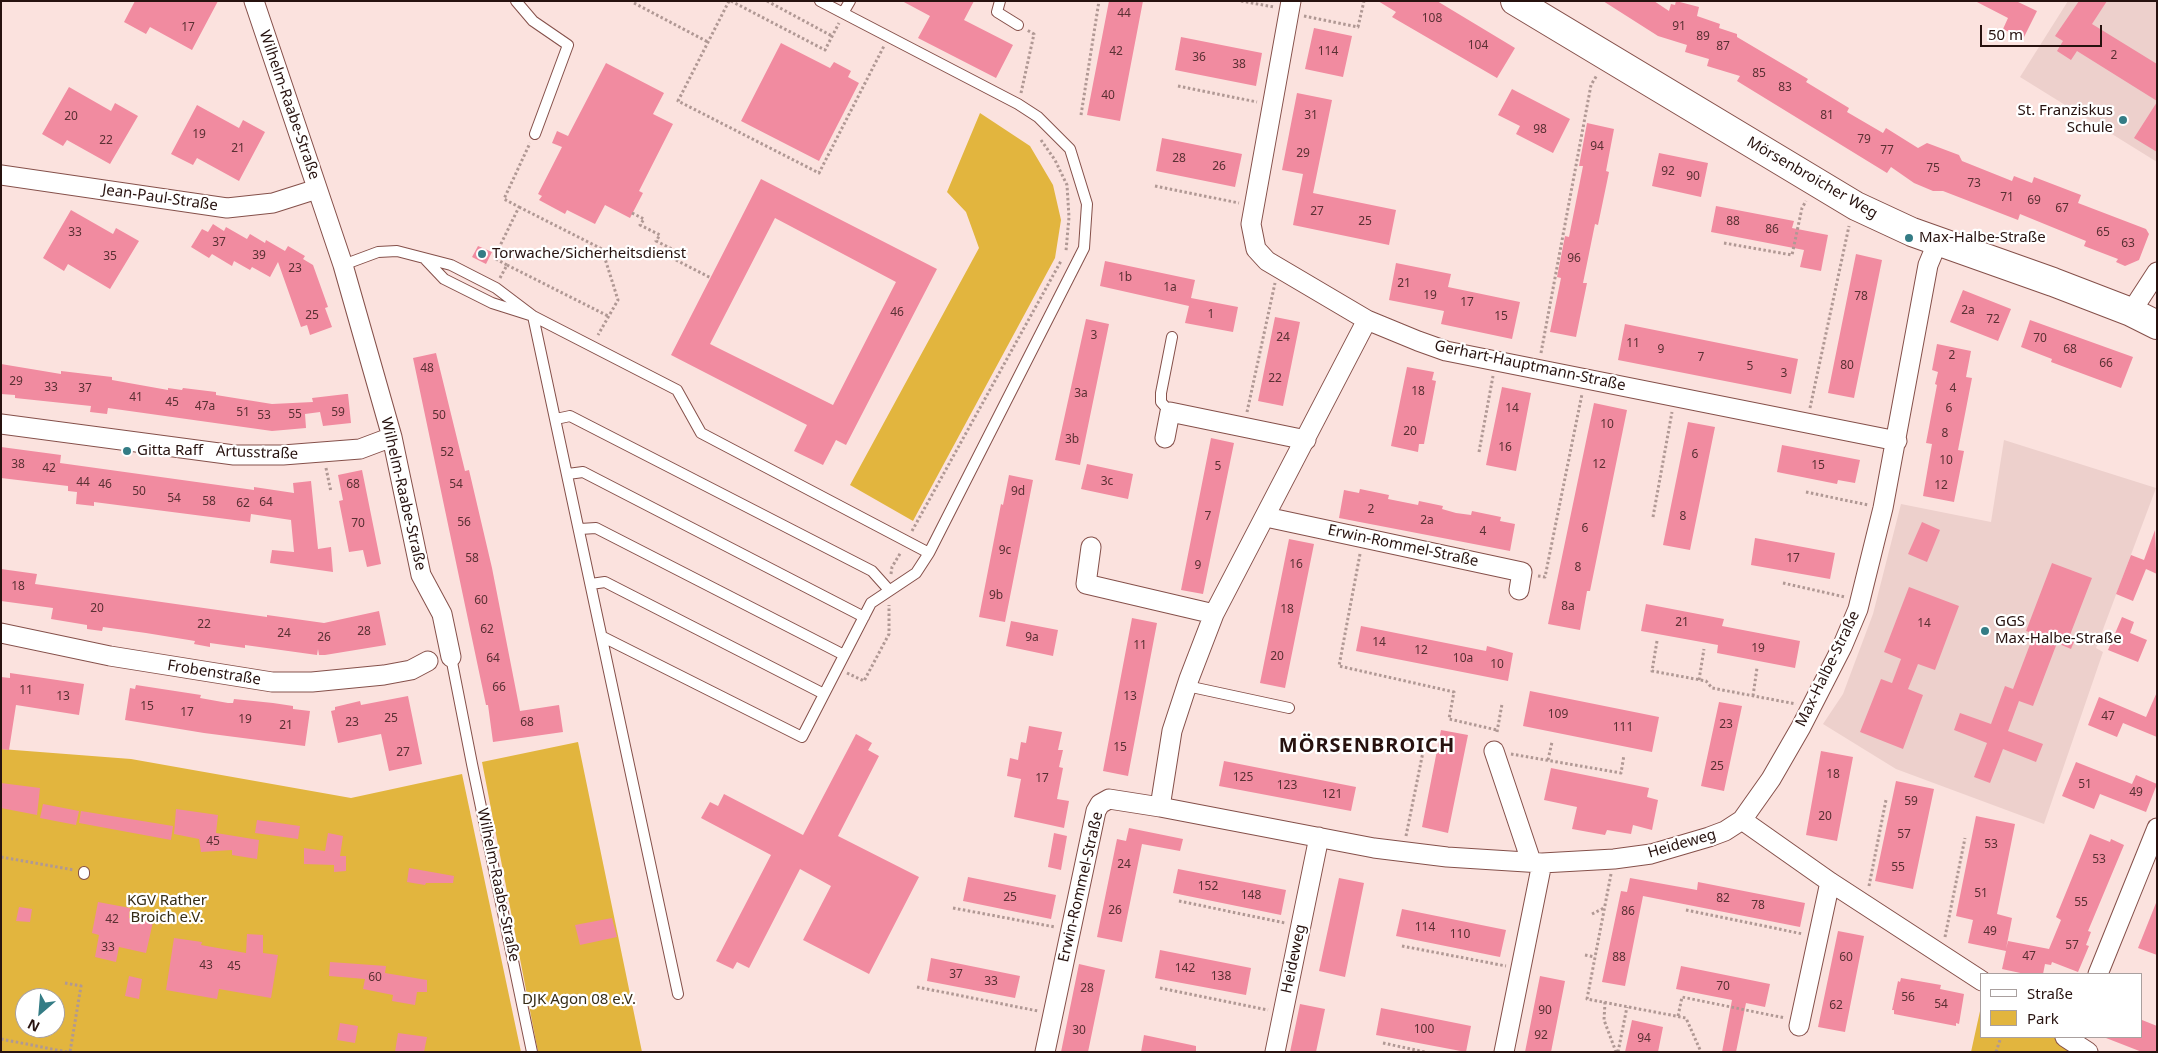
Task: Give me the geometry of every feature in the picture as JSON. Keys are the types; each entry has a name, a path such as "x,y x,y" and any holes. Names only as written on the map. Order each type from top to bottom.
{"street":[{"name":"Wilhelm-Raabe-Straße","path":"254,1 343,265 392,437 420,575 442,614 451,657"},
{"name":"Mörsenbroicher Weg","path":"1515,1 1856,206 1938,241 2131,312 2157,324"},
{"name":"Gerhart-Hauptmann-Straße","path":"1290,8 1251,224 1256,248 1267,261 1367,320 1418,341 1446,350 1897,441"},
{"name":"Jean-Paul-Straße","path":"1,174 227,208 273,203 318,189"},
{"name":"Max-Halbe-Straße","path":"1742,820 1771,779 1811,707 1842,647 1860,601 1897,441 1928,265 1938,241"},
{"path":"2131,312 2157,272"},
{"path":"1160,807 1172,732 1214,614 1367,320"},
{"path":"1165,438 1170,412 1306,440"},
{"name":"Artusstraße","path":"1,424 234,455 323,453 360,450 392,437"},
{"name":"Erwin-Rommel-Straße","path":"1266,517 1363,537 1521,581"},
{"path":"1091,547 1086,584 1214,614"},
{"name":"Frobenstraße","path":"1,633 110,656 272,682 312,682 384,675 411,670 428,662"},
{"path":"1494,750 1536,862 1539,903 1531,944 1521,969 1504,1052"},
{"name":"Erwin-Rommel-Straße","path":"1045,1052 1098,807 1103,802 1112,799 1160,807"},
{"name":"Heideweg","path":"1160,807 1403,851 1448,857 1536,862 1614,859 1651,854 1725,831 1742,820"},
{"path":"1742,820 1861,903 1980,980"},
{"path":"2098,973 2157,828"},
{"name":"Heideweg","path":"1275,1052 1319,837"},
{"path":"1800,1023 1830,882"},
{"path":"2070,1038 2088,1052"}],"lane":[{"path":"516,1 533,21 568,45 534,134"},
{"path":"603,637 802,737 871,603 916,573 929,553 1084,248 1087,204 1070,149 1038,117 1018,104 820,1"},
{"path":"843,14 850,1"},
{"path":"1000,1 997,12 1018,25"},
{"path":"343,265 378,252 397,251 411,254 425,260 451,265 496,288 533,316 678,994"},
{"path":"425,260 444,279 492,303 533,316 677,390 701,433 929,553"},
{"path":"1170,412 1161,402 1161,393 1172,337"},
{"path":"556,419 570,416 872,571 889,590"},
{"path":"568,474 583,472 864,618"},
{"path":"580,529 596,528 844,655"},
{"path":"591,584 605,582 824,694"},
{"name":"Wilhelm-Raabe-Straße","path":"451,657 532,1052"},
{"path":"1187,686 1288,708"}],"path":[{"path":"843,14 825,50 730,1 678,101 819,173 889,37"},
{"path":"767,1 832,36"},
{"path":"1081,115 1099,1"},
{"path":"1241,1 1290,8 1358,27 1364,1"},
{"path":"634,2 708,42"},
{"path":"1018,25 1034,34 1018,104"},
{"path":"883,48 892,53"},
{"path":"1538,369 1592,86 1606,57"},
{"path":"1178,86 1272,105"},
{"path":"534,134 504,199 602,249 618,300 592,346"},
{"path":"838,668 864,681 889,634 889,590 892,567 1067,249 1070,217 1067,185 1055,160 1037,135"},
{"path":"1724,243 1792,255 1802,208 1817,183"},
{"path":"1155,186 1254,206"},
{"path":"1806,424 1847,231 1856,206"},
{"path":"519,207 494,258 608,316"},
{"path":"632,213 644,219 640,225 660,235 656,241 676,251 672,258 711,278"},
{"path":"496,288 507,265"},
{"path":"1244,427 1278,268"},
{"path":"1479,452 1496,361"},
{"path":"1521,581 1544,577 1586,379"},
{"path":"1653,517 1675,397"},
{"path":"323,453 331,492"},
{"path":"1806,492 1883,508"},
{"path":"1363,537 1339,666 1454,692 1449,719 1498,730"},
{"path":"1783,583 1860,601"},
{"path":"1657,641 1652,671 1706,681 1712,688 1811,707"},
{"path":"1699,680 1704,649"},
{"path":"1753,696 1757,668"},
{"path":"1502,704 1494,750 1621,773 1624,755"},
{"path":"1403,851 1425,742"},
{"path":"1548,760 1552,742"},
{"path":"1861,903 1868,892 1886,800"},
{"path":"1938,951 1943,943 1965,838"},
{"path":"1,857 84,873"},
{"path":"1614,859 1587,999 1686,1018 1701,1052"},
{"path":"1179,901 1301,926"},
{"path":"953,908 1070,930"},
{"path":"1592,914 1604,908"},
{"path":"1686,910 1818,937"},
{"path":"1402,946 1521,969"},
{"path":"1585,955 1595,958"},
{"path":"1,1039 69,1052 81,986 65,983"},
{"path":"918,987 1053,1014"},
{"path":"1160,988 1283,1013"},
{"path":"1678,1016 1682,998 1800,1023"},
{"path":"1605,1002 1604,1020 1617,1052"},
{"path":"1617,1052 1627,1006"},
{"path":"1996,1052 2001,1038"},
{"path":"1383,1043 1425,1052"}],"shaded area":[{"name":"St. Franziskus Schule","path":"2068,1 2157,1 2157,162 2020,77"},
{"name":"GGS Max-Halbe-Straße","path":"2004,440 2156,488 2096,648 2103,652 2044,824 1896,769 1823,724 1843,694 1873,614 1901,504 1991,522"}],"green space":[{"path":"980,113 1030,146 1053,185 1061,220 1055,258 913,521 850,485 979,248 966,212 947,192"},
{"name":"DJK Agon 08 e.V.","path":"578,742 642,1052 538,1052 482,762"},
{"name":"KGV Rather Broich e.V.","path":"1,749 131,759 351,798 462,774 521,1052 1,1052"},
{"path":"1980,1011 1980,1038 2054,1038 2075,1052 1971,1052"}],"building":[{"path":"135,1 218,1 192,50 150,27 146,34 124,22"},
{"path":"902,1 974,1 964,20 1013,45 996,78 918,38 930,16"},
{"path":"1109,1 1143,1 1120,121 1087,115"},
{"path":"1378,1 1437,1 1515,48 1497,78 1392,17 1396,12"},
{"path":"1603,1 1654,1 1669,11 1671,4 1675,5 1676,1 1699,7 1697,16 1720,24 1719,28 1737,34 1737,37 1808,79 1806,82 1849,108 1847,112 1883,133 1886,128 1918,148 1927,143 1959,155 1962,161 2012,181 2014,176 2032,183 2034,177 2081,195 2078,203 2146,229 2149,234 2139,260 2125,266 2116,262 2118,259 2084,246 2086,241 2020,214 2018,220 1943,191 1933,191 1914,183 1891,167 1887,173 1737,81 1740,76 1707,66 1709,59 1685,52 1687,45 1658,36"},
{"path":"1975,1 2016,1 2037,11 2023,39 2003,29 2008,18"},
{"path":"2079,1 2107,1 2092,24 2157,64 2157,101 2077,51 2071,60 2057,51 2063,41 2055,36"},
{"path":"1314,28 1352,36 1343,77 1305,69"},
{"path":"1181,37 1262,53 1256,86 1175,70"},
{"path":"781,43 830,68 834,62 851,71 848,77 859,83 819,161 741,121"},
{"path":"606,63 664,93 653,114 673,124 639,191 643,193 630,218 605,205 595,224 567,210 565,214 539,200 542,196 538,194 562,147 552,143 557,131 568,136"},
{"path":"69,87 111,111 115,103 138,116 110,164 67,140 63,146 42,134"},
{"path":"1512,89 1570,119 1553,153 1516,134 1520,126 1498,115"},
{"path":"1297,93 1332,100 1313,193 1396,210 1389,245 1293,225 1303,174 1282,170"},
{"path":"2157,102 2157,152 2134,138"},
{"path":"197,105 239,128 243,120 265,132 239,181 197,158 193,165 171,154"},
{"path":"1587,123 1614,129 1606,171 1609,172 1598,225 1595,224 1583,283 1587,283 1576,337 1550,332 1561,278 1557,277 1565,236 1569,237 1583,166 1579,166"},
{"path":"1162,138 1242,154 1235,187 1156,171"},
{"path":"1659,153 1708,163 1701,197 1652,186"},
{"path":"761,179 937,269 846,445 836,440 823,465 794,451 807,425 671,355","holes":["775,218 896,282 833,405 710,344"]},
{"path":"1716,206 1794,221 1792,228 1828,235 1821,271 1800,267 1804,250 1711,232"},
{"path":"71,210 113,234 116,228 139,241 110,289 68,264 64,271 43,258"},
{"path":"213,224 224,231 226,227 247,239 250,234 265,243 266,240 285,251 288,246 305,256 303,259 313,265 328,307 325,308 332,327 310,335 307,325 301,327 278,262 270,277 252,267 250,270 234,261 232,266 212,254 209,258 191,247 202,229 208,232"},
{"name":"Torwache/Sicherheitsdienst","path":"478,246 492,252 486,264 472,257"},
{"path":"1856,254 1882,260 1854,398 1828,393"},
{"path":"1105,261 1195,280 1191,298 1238,307 1233,332 1185,323 1189,306 1100,286"},
{"path":"1396,263 1451,274 1448,287 1520,302 1512,339 1441,324 1444,311 1389,300"},
{"path":"1963,290 2011,309 1998,341 1950,322"},
{"path":"1275,317 1300,322 1283,406 1258,401"},
{"path":"1086,319 1109,324 1080,465 1055,460"},
{"path":"2030,320 2133,357 2121,388 2051,362 2052,359 2021,347"},
{"path":"1625,324 1798,359 1791,394 1618,360"},
{"path":"1937,344 1971,351 1966,377 1972,378 1958,450 1964,451 1954,502 1923,496 1932,444 1926,443 1937,385 1935,384 1938,372 1932,370"},
{"path":"436,353 465,471 469,470 492,568 520,711 559,705 563,732 493,742 488,705 486,705 413,358"},
{"path":"1,364 61,374 61,371 112,377 112,380 168,390 168,388 182,390 183,388 216,392 216,395 272,404 313,402 312,398 348,394 351,423 323,426 320,412 305,414 306,428 272,431 108,408 107,414 90,412 91,406 15,398 15,395 1,394"},
{"path":"1407,367 1434,372 1432,380 1436,381 1424,444 1419,444 1418,452 1391,446"},
{"path":"1502,387 1531,393 1516,471 1486,465"},
{"path":"1594,403 1627,410 1590,591 1587,591 1580,630 1548,624"},
{"path":"1688,422 1715,427 1690,550 1663,545"},
{"path":"1211,438 1234,443 1203,594 1181,590"},
{"path":"1782,445 1860,460 1855,483 1838,480 1837,484 1777,472"},
{"path":"1,447 61,455 60,463 254,490 254,487 294,493 293,483 311,481 318,549 331,547 333,572 270,563 272,550 294,552 291,520 251,514 250,522 94,502 94,506 76,504 77,492 68,491 68,486 1,478"},
{"path":"1087,464 1133,474 1128,499 1081,489"},
{"path":"362,470 381,564 367,567 363,550 349,552 339,501 343,500 338,475"},
{"path":"1009,475 1033,480 1005,622 979,617 1001,504 1003,505"},
{"path":"1360,489 1389,495 1388,499 1418,505 1419,501 1443,506 1442,509 1456,513 1471,515 1472,511 1501,517 1500,521 1515,524 1510,551 1339,518 1344,490 1359,493"},
{"path":"1922,522 1940,530 1927,562 1908,554"},
{"path":"2155,530 2157,574 2146,569 2133,601 2116,594 2131,555 2144,560"},
{"path":"1755,538 1835,553 1830,579 1751,565"},
{"path":"1289,539 1314,544 1285,688 1260,683"},
{"path":"2052,563 2092,578 2070,635 2076,637 2071,649 2057,643 2033,706 2019,701 2008,731 2043,744 2036,762 2003,749 1990,783 1974,777 1987,743 1954,730 1960,713 1991,724 2005,686 2013,689 2034,634 2026,631"},
{"path":"1,569 37,574 35,584 267,617 267,615 324,623 379,611 386,645 325,655 319,655 318,649 317,655 245,645 245,648 210,643 210,647 194,644 195,641 146,633 103,627 102,631 87,629 87,625 51,619 53,608 1,601"},
{"path":"1909,587 1959,606 1935,670 1918,664 1908,689 1923,695 1903,749 1860,732 1881,679 1892,683 1901,659 1884,652"},
{"path":"1646,604 1724,619 1722,626 1800,641 1795,668 1717,653 1718,645 1641,631"},
{"path":"2122,617 2134,622 2130,633 2147,640 2138,662 2108,650"},
{"path":"1132,618 1157,623 1128,776 1103,771"},
{"path":"1011,621 1058,630 1053,656 1006,646"},
{"path":"1361,626 1486,651 1487,646 1513,653 1508,681 1356,651"},
{"path":"10,673 84,684 79,715 16,705 9,750 1,749 1,677 10,678"},
{"path":"136,685 201,695 200,698 228,703 233,703 234,699 293,706 293,709 310,711 305,746 204,733 125,720 130,688 135,689"},
{"path":"1530,691 1659,717 1652,752 1523,726"},
{"path":"2157,692 2157,737 2123,723 2117,737 2088,725 2099,697 2146,717"},
{"path":"408,696 422,764 389,771 381,734 338,743 331,711 335,710 335,707 360,701 361,705"},
{"path":"1719,702 1742,706 1724,791 1701,786"},
{"path":"1029,726 1062,732 1058,750 1063,750 1059,767 1063,768 1057,799 1069,801 1064,828 1014,817 1021,779 1007,776 1010,758 1018,760 1021,742 1026,743"},
{"path":"1441,730 1468,735 1448,833 1422,827"},
{"path":"856,734 872,743 868,750 879,756 838,836 919,877 869,974 803,940 831,886 800,869 749,968 737,962 733,969 716,961 771,855 701,818 710,802 718,806 724,794 803,835"},
{"path":"1821,751 1853,757 1837,841 1806,835"},
{"path":"1224,761 1356,787 1351,811 1219,786"},
{"path":"2076,762 2132,784 2136,775 2157,784 2146,812 2100,794 2094,809 2062,796"},
{"path":"1551,768 1649,788 1647,797 1658,800 1652,830 1633,825 1631,834 1607,830 1605,835 1572,829 1577,807 1544,800"},
{"path":"1896,781 1934,789 1913,889 1875,881"},
{"path":"1,783 40,788 37,815 1,808"},
{"path":"43,804 79,811 76,825 40,818"},
{"path":"176,809 218,815 216,833 259,840 257,859 232,855 232,850 201,852 199,839 174,834"},
{"path":"81,811 173,826 171,840 79,823"},
{"path":"1976,816 2015,824 1997,914 2012,918 2006,949 2008,941 2049,949 2061,920 2056,917 2090,834 2110,842 2111,839 2124,845 2088,931 2091,932 2086,945 2089,946 2078,972 2052,962 2051,965 2045,964 2043,973 2020,973 2002,969 2006,951 1968,943 1973,920 1956,916"},
{"path":"257,820 300,826 298,839 255,833"},
{"path":"1129,828 1183,839 1180,851 1142,844 1122,942 1097,937 1117,839 1126,841"},
{"path":"328,833 343,836 340,856 346,856 346,871 334,872 334,865 304,864 304,848 325,851"},
{"path":"1054,833 1067,836 1061,870 1048,867"},
{"path":"409,868 454,876 453,883 426,883 425,885 407,882"},
{"path":"1178,869 1286,890 1281,915 1173,893"},
{"path":"968,877 1056,895 1051,919 963,901"},
{"path":"1339,878 1364,883 1345,977 1319,971"},
{"path":"1630,878 1697,890 1698,882 1805,903 1800,927 1643,896 1625,986 1602,982 1621,891 1627,892"},
{"path":"98,902 130,908 129,918 153,922 146,953 119,947 116,962 95,957 99,935 92,933"},
{"path":"2157,903 2157,955 2138,948"},
{"path":"19,907 32,909 30,922 16,921"},
{"path":"1402,909 1506,930 1500,957 1396,936"},
{"path":"612,918 617,937 580,945 575,925"},
{"path":"1838,931 1864,936 1845,1032 1818,1027"},
{"path":"247,934 263,935 263,953 278,955 271,998 219,989 217,999 166,990 174,938 202,942 201,945 246,953"},
{"path":"1160,950 1251,968 1246,995 1155,978"},
{"path":"931,958 1020,976 1015,998 927,981"},
{"path":"330,962 386,966 385,973 427,980 427,992 417,992 415,1005 392,1001 393,995 363,989 365,979 329,976"},
{"path":"1079,964 1105,970 1088,1052 1061,1052"},
{"path":"1681,966 1770,984 1765,1007 1746,1003 1736,1052 1722,1052 1732,1000 1676,989"},
{"path":"129,976 142,979 139,999 125,996"},
{"path":"1540,976 1565,981 1551,1052 1525,1052"},
{"path":"1901,978 1941,985 1940,989 1964,994 1959,1024 1956,1023 1956,1026 1894,1014 1894,1010 1892,1010 1898,981 1900,982"},
{"path":"1300,1004 1325,1009 1316,1052 1290,1052"},
{"path":"1381,1008 1471,1026 1466,1052 1376,1035"},
{"path":"1632,1020 1663,1027 1658,1052 1625,1052"},
{"path":"2143,1020 2157,1026 2157,1052 2142,1052 2106,1038 2143,1038"},
{"path":"340,1023 358,1026 355,1043 337,1040"},
{"path":"398,1033 427,1037 424,1052 395,1052"},
{"path":"1144,1035 1196,1046 1196,1052 1141,1052"}],"place":[{"name":"St. Franziskus Schule","path":"2123,120"},
{"name":"Max-Halbe-Straße","path":"1909,238"},
{"name":"Torwache/Sicherheitsdienst","path":"482,254"},
{"name":"Gitta Raff","path":"127,451"},
{"name":"GGS Max-Halbe-Straße","path":"1985,631"}],"district":[{"name":"MÖRSENBROICH","path":"1367,746"}]}
